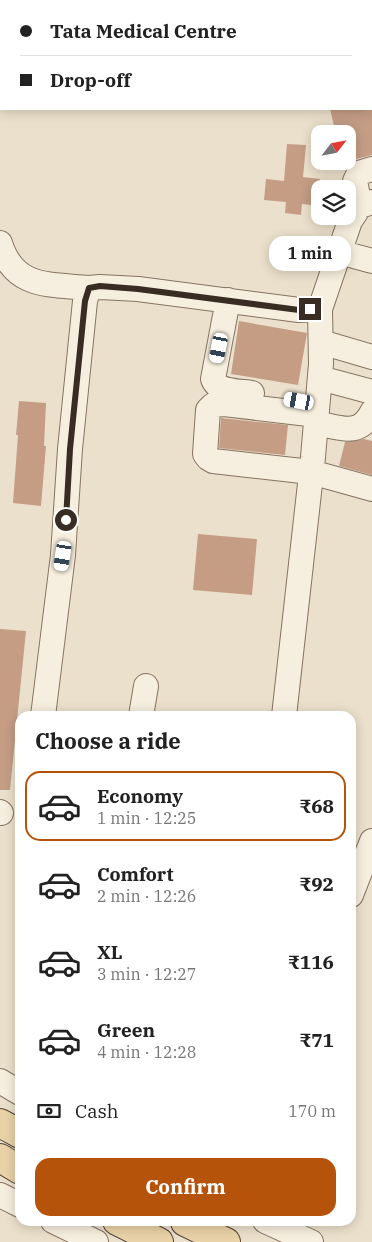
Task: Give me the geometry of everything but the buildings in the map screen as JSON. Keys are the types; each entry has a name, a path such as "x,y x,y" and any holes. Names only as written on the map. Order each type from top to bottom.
{"main road":[{"path":"0,1124 15,1132"},
{"path":"0,1158 15,1167"},
{"path":"127,1226 159,1242"},
{"path":"192,1226 226,1242"}],"street":[{"path":"285,711 317,414 320,378 320,308 350,221 366,204 355,181 359,173 372,169"},
{"path":"0,243 12,267 23,278 37,283 89,288 100,286 138,289 299,310 320,308"},
{"path":"339,252 372,261"},
{"path":"44,711 63,556 70,449 85,301 89,288"},
{"path":"228,300 213,378 219,388 317,414 353,429 360,427 367,421 372,412"},
{"path":"321,342 372,357"},
{"path":"320,378 372,392"},
{"path":"317,414 224,404 213,405 208,410 205,454 213,461 311,472 372,489"},
{"path":"142,711 146,686"},
{"path":"356,882 372,841"},
{"path":"0,1081 15,1090"},
{"path":"0,1194 15,1202"},
{"path":"63,1226 96,1242"},
{"path":"276,1226 312,1242"}],"route":[{"path":"66,520 70,449 85,301 89,288 100,286 138,289 299,310 310,309"}]}
